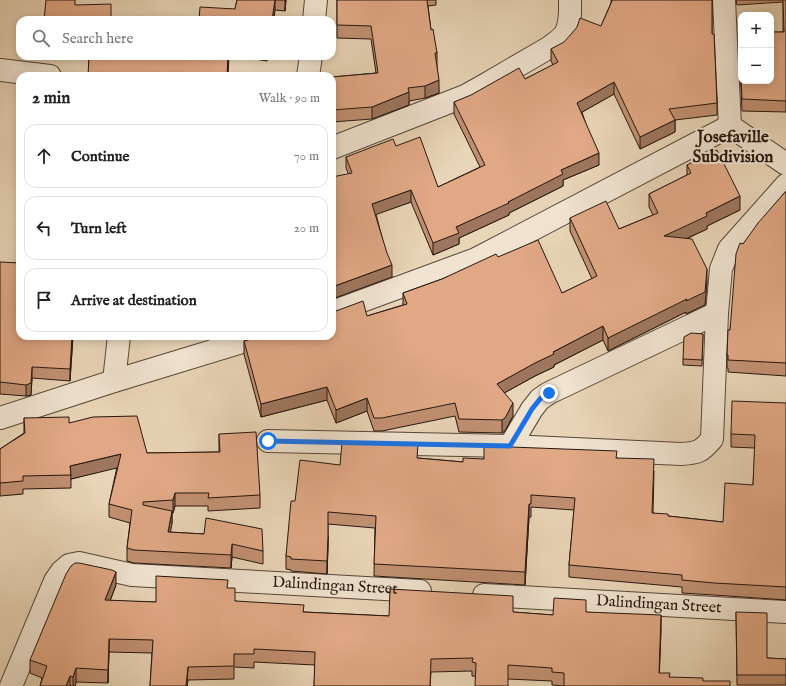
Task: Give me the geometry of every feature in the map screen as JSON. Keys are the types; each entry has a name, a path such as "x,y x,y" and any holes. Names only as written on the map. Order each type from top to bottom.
{"street":[{"path":"314,16 316,0"},
{"path":"336,146 465,96 550,47 566,32 569,22 570,0"},
{"path":"724,0 730,126"},
{"path":"309,72 310,60"},
{"path":"0,70 17,72"},
{"path":"730,126 786,164"},
{"path":"336,311 476,259 730,126"},
{"path":"268,441 510,446 682,454 694,453 704,449 712,440 717,313 721,269 729,249 786,185"},
{"path":"510,446 532,409 540,399 549,393 717,313"},
{"path":"114,381 119,340"},
{"path":"0,418 114,381 249,340"},
{"name":"Dalindingan Street","path":"11,686 55,581 68,564 79,563 132,575 443,593"},
{"name":"Dalindingan Street","path":"467,594 786,612"}],"building":[{"path":"46,0 75,0 75,5 111,4 111,16 44,16"},
{"path":"237,0 275,0 273,16 199,16 200,7 235,9"},
{"path":"337,0 427,0 431,30 433,29 437,53 435,53 439,80 425,86 408,88 409,92 372,107 336,110 336,77 378,73 371,26 337,25"},
{"path":"712,0 712,34 714,34 717,103 669,109 675,120 640,137 614,82 577,103 599,153 561,170 563,174 508,202 509,203 456,227 459,233 433,243 411,190 372,204 392,265 336,286 336,176 352,173 346,157 393,139 396,146 420,137 438,187 485,165 454,102 471,95 519,68 525,79 558,62 551,49 564,42 577,27 580,18 601,26 612,1"},
{"path":"783,0 786,0 786,101 742,99 741,84 774,84 774,32 784,32"},
{"path":"89,60 228,60 227,72 88,72"},
{"path":"717,150 740,196 706,213 707,216 664,236 692,239 707,269 705,292 686,301 687,299 608,338 603,326 497,384 513,403 505,418 502,420 459,419 455,403 382,418 374,418 367,398 336,410 327,387 261,404 244,341 336,340 336,311 363,301 367,316 407,304 403,293 442,279 496,254 498,257 538,240 562,293 597,276 570,218 606,201 619,229 658,213 649,194 691,173 687,165"},
{"path":"786,191 786,363 728,360 728,330 730,330 736,254 740,243 743,244 758,223"},
{"path":"0,262 16,263 16,340 72,340 70,369 32,367 31,383 26,385 0,382"},
{"path":"691,333 703,334 702,360 683,359 684,337"},
{"path":"732,401 786,403 786,587 682,580 682,575 569,565 575,498 531,495 531,504 529,504 525,572 374,564 376,516 328,512 327,561 291,559 291,557 286,556 291,501 295,501 300,460 340,465 342,443 418,444 417,458 463,462 463,458 484,459 484,446 617,451 616,458 654,459 652,513 723,522 725,483 753,485 755,435 731,434"},
{"path":"137,416 147,453 220,452 219,434 256,432 260,495 208,498 209,493 175,493 173,500 143,502 143,505 172,511 168,532 204,534 206,518 262,529 263,551 232,544 231,555 134,550 127,548 132,510 109,504 121,454 70,466 71,475 23,476 23,481 0,483 0,449 25,433 24,418 69,417 69,423 93,417"},
{"path":"75,563 116,572 105,600 156,602 156,576 228,580 227,588 235,588 235,601 304,605 303,612 389,616 390,589 513,596 513,612 553,615 554,598 586,600 586,612 661,615 659,673 670,673 669,677 703,678 703,681 730,681 730,686 564,686 564,673 552,672 552,668 508,665 508,686 475,686 476,663 472,662 473,658 431,659 430,686 314,686 315,652 254,649 254,654 234,654 234,666 188,667 186,686 150,686 153,640 109,639 108,670 76,668 73,677 70,676 66,686 40,686 47,666 30,660 66,574"},
{"path":"736,612 767,613 767,658 786,659 786,675 737,675"}],"district":[{"name":"Josefaville Subdivision","path":"733,147"}],"route":[{"path":"268,441 510,446 532,409 540,399 549,393"}]}
